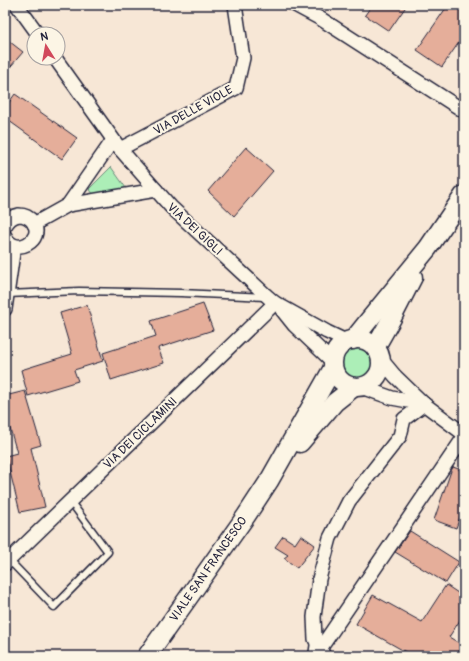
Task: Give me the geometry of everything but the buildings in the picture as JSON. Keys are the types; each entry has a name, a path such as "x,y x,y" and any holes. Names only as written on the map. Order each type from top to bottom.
{"street":[{"path":"17,5 32,26"},
{"name":"VIA DELLE VIOLE","path":"116,145 236,88 243,58 235,5"},
{"path":"296,5 321,19 464,111"},
{"name":"VIA DEI GIGLI","path":"61,66 116,145 171,207 272,300 333,365"},
{"path":"68,205 116,145"},
{"path":"34,224 68,205 156,190"},
{"path":"424,404 392,398 347,385 336,375 333,365 334,358 341,346 350,341 384,313 464,195"},
{"path":"5,236 6,239 14,246 24,246 33,240 36,229 28,217 23,215 17,215 6,220"},
{"path":"5,309 14,246"},
{"name":"VIA DEI GIGLI","path":"272,300 327,332 350,341"},
{"name":"VIA DEI CICLAMINI","path":"7,562 272,300"},
{"path":"357,387 368,384 379,372 381,365 378,353 384,313"},
{"path":"318,650 464,435 424,404 395,376 378,353 368,343 364,341 350,341"},
{"name":"VIALE SAN FRANCESCO","path":"147,656 246,516 316,412 333,365"},
{"name":"VIALE SAN FRANCESCO","path":"316,412 335,402 357,387"},
{"path":"318,650 314,617 319,579 330,538 349,501 400,436 404,419 424,404"}],"lane":[{"path":"7,294 79,291 181,293 272,300"},
{"path":"7,562 54,607 108,552 70,501"}],"green space":[{"path":"111,167 126,188 96,197 89,189"},
{"path":"355,346 368,351 373,364 368,377 355,382 342,377 337,364 342,351"}]}
